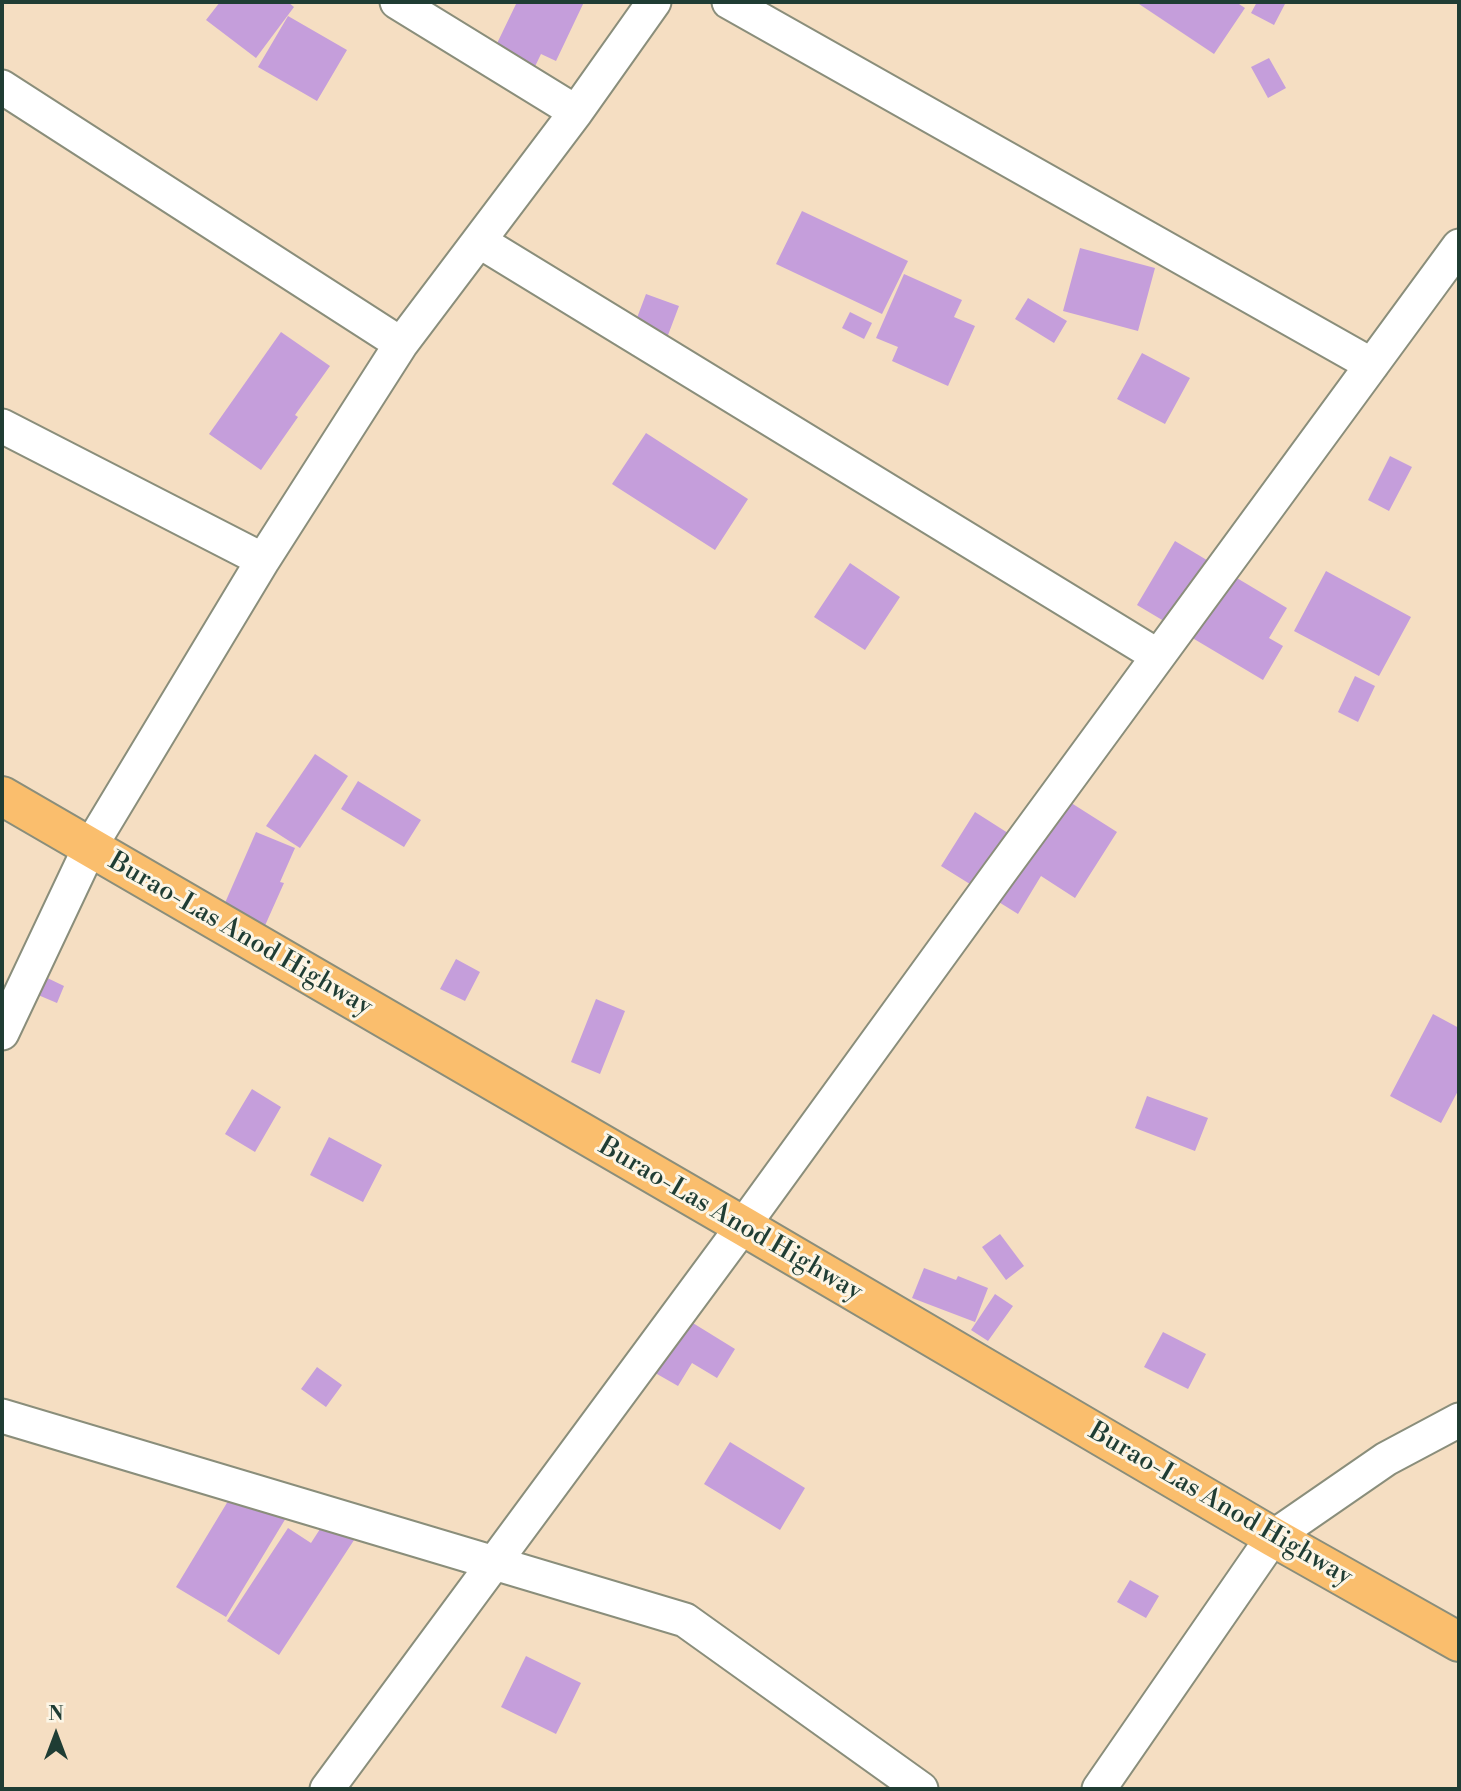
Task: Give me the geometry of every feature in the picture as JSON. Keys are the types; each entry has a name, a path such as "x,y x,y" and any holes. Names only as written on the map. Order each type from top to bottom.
{"highway":[{"name":"Burao-Las Anod Highway","path":"2,796 1273,1537 1459,1642"}],"street":[{"path":"397,2 576,112"},
{"path":"2,1032 90,847 263,560 401,344 576,112 654,2"},
{"path":"729,2 1373,365"},
{"path":"2,87 401,344"},
{"path":"479,241 1158,656"},
{"path":"327,1789 743,1226 1459,247"},
{"path":"2,426 263,560"},
{"path":"2,1416 685,1620 921,1789"},
{"path":"1099,1789 1273,1537 1386,1459 1459,1420"}],"building":[{"path":"220,2 288,2 294,7 256,58 206,20"},
{"path":"517,2 584,2 556,61 541,54 528,81 488,62"},
{"path":"1136,2 1236,2 1245,8 1214,54"},
{"path":"1257,2 1286,2 1274,25 1251,13"},
{"path":"288,16 347,50 317,101 258,67"},
{"path":"1269,58 1286,88 1268,98 1251,67"},
{"path":"802,211 908,261 882,314 776,264"},
{"path":"1080,248 1155,268 1138,331 1063,311"},
{"path":"904,274 962,300 954,317 975,326 948,386 892,361 898,347 876,338"},
{"path":"646,294 679,306 662,351 629,339"},
{"path":"1028,298 1067,321 1054,343 1015,319"},
{"path":"850,312 872,323 864,339 842,328"},
{"path":"281,332 330,366 261,470 209,434"},
{"path":"1142,353 1190,378 1165,424 1117,399"},
{"path":"646,433 748,499 715,550 612,484"},
{"path":"1390,456 1412,467 1389,511 1368,500"},
{"path":"1175,541 1287,608 1269,638 1283,646 1263,680 1137,605"},
{"path":"850,563 900,597 865,650 814,617"},
{"path":"1326,571 1411,617 1379,676 1294,631"},
{"path":"1355,676 1375,686 1358,722 1338,712"},
{"path":"315,754 348,776 300,848 266,826"},
{"path":"358,781 421,820 404,847 341,809"},
{"path":"1065,799 1117,832 1075,898 1041,876 1018,914 941,866 975,812 1033,849"},
{"path":"256,832 295,848 280,882 284,883 263,930 221,912"},
{"path":"456,959 480,972 465,1001 440,989"},
{"path":"39,974 64,986 57,1003 31,992"},
{"path":"596,999 625,1011 600,1074 571,1062"},
{"path":"1433,1014 1459,1028 1459,1089 1441,1123 1390,1096"},
{"path":"252,1089 281,1107 255,1152 225,1134"},
{"path":"1147,1096 1208,1118 1195,1151 1135,1128"},
{"path":"329,1137 382,1165 363,1202 310,1175"},
{"path":"1000,1234 1024,1266 1006,1280 982,1247"},
{"path":"924,1268 956,1280 958,1276 988,1288 975,1322 912,1298"},
{"path":"995,1294 1013,1306 988,1341 971,1330"},
{"path":"651,1320 679,1336 688,1320 735,1349 717,1378 692,1363 678,1386 629,1358"},
{"path":"1163,1332 1206,1354 1188,1389 1144,1367"},
{"path":"317,1367 342,1385 326,1407 301,1389"},
{"path":"730,1442 805,1488 780,1530 704,1484"},
{"path":"245,1473 295,1503 226,1617 176,1587"},
{"path":"329,1515 358,1534 279,1655 227,1621 288,1528 311,1543"},
{"path":"1130,1580 1159,1596 1146,1618 1117,1602"},
{"path":"526,1656 581,1683 556,1734 501,1707"}]}
